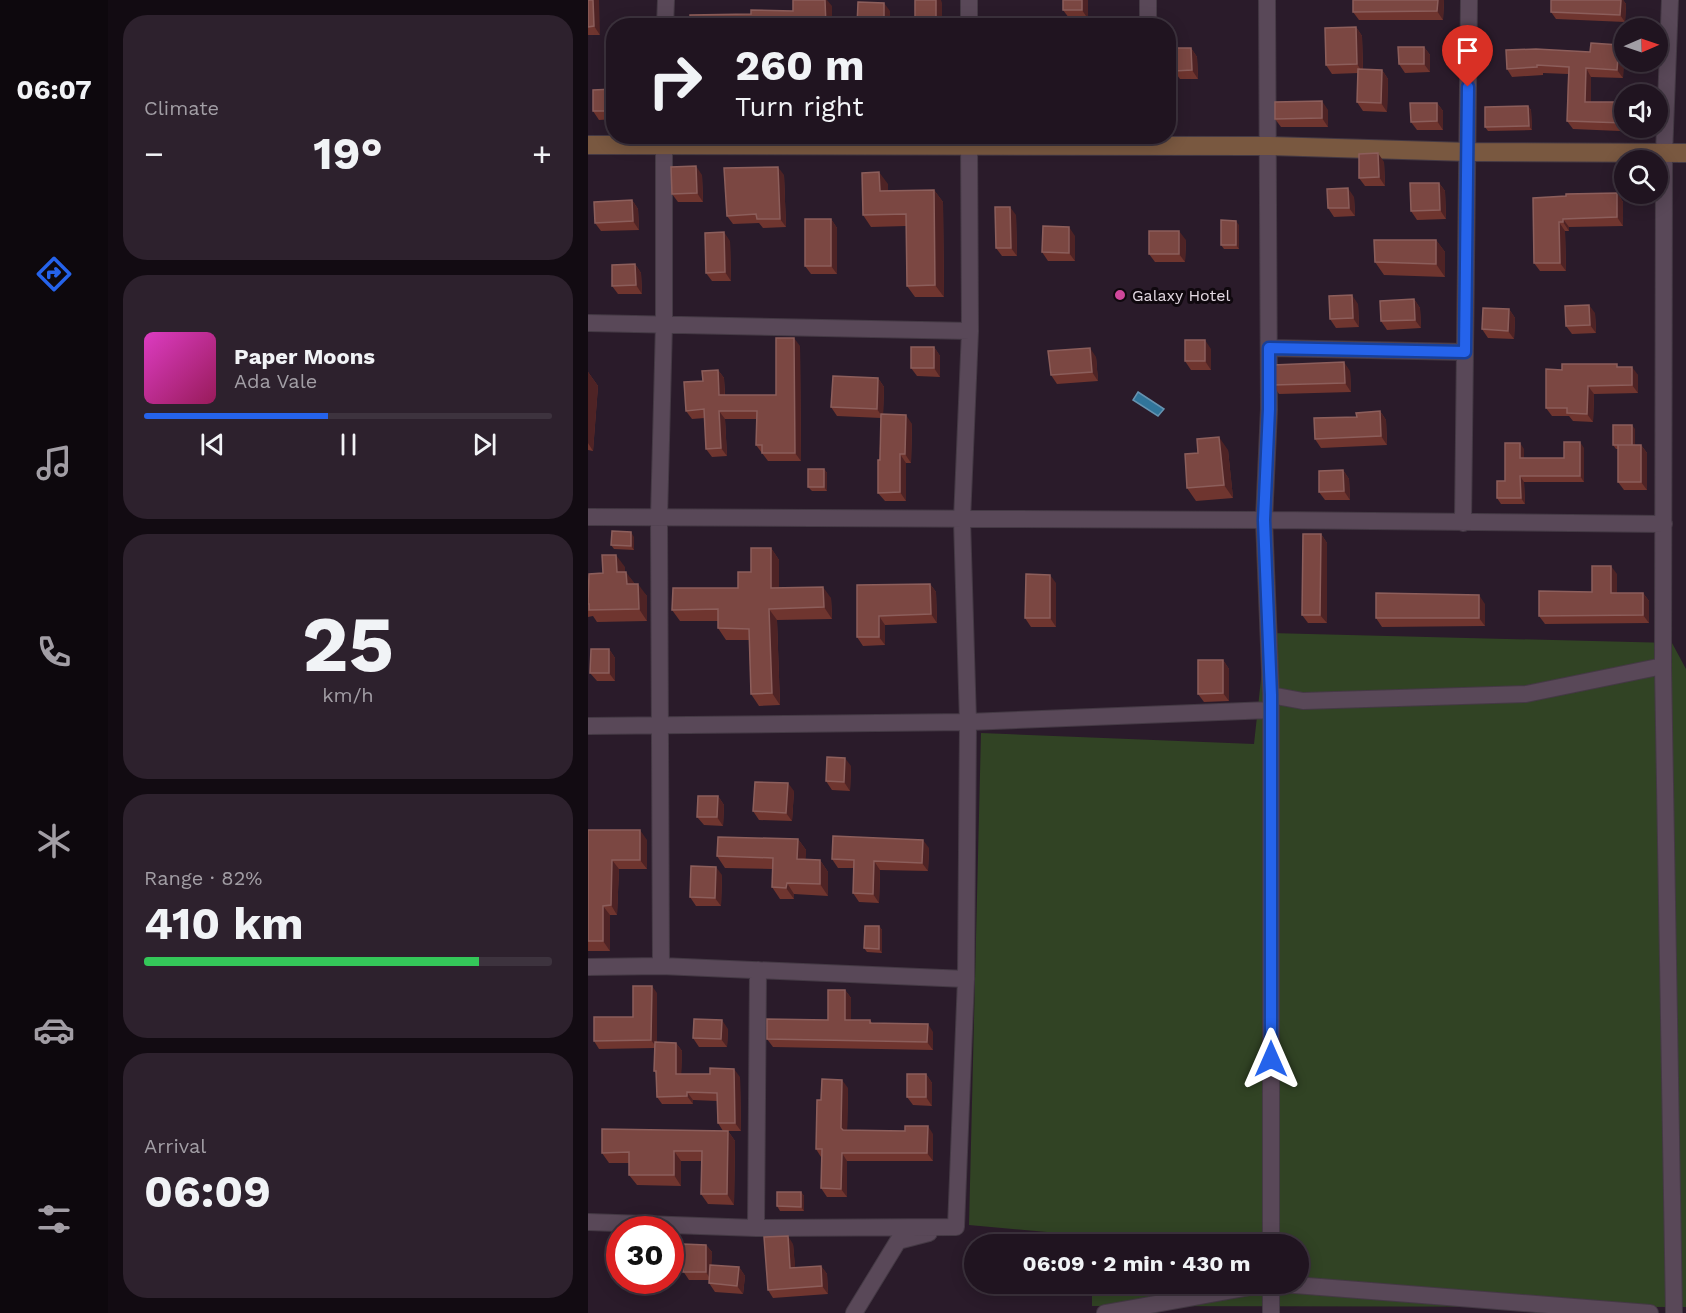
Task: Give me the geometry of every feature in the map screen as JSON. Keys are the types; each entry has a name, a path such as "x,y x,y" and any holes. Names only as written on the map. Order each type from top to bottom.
{"main road":[{"path":"1176,142 1468,152 1614,153"},
{"path":"588,144 606,143"},
{"path":"1668,154 1686,153"}],"street":[{"path":"665,18 666,0"},
{"path":"969,0 969,18"},
{"path":"1148,0 1148,18"},
{"path":"1267,0 1269,409 1264,520 1270,703 1271,1234"},
{"path":"1463,523 1469,0"},
{"path":"1664,150 1670,0"},
{"path":"661,966 660,518 664,324 664,144"},
{"path":"956,1227 966,979 968,722 962,520 969,331 969,144"},
{"path":"1664,204 1663,666 1674,1313"},
{"path":"588,323 969,331"},
{"path":"1269,348 1465,352"},
{"path":"588,517 1664,524"},
{"path":"588,726 968,722 1303,701 1526,694 1663,666"},
{"path":"588,967 661,966 966,979"},
{"path":"756,1228 758,970"},
{"path":"588,1222 756,1228 956,1227"},
{"path":"854,1313 898,1241 956,1227"},
{"path":"1309,1287 1474,1306 1650,1313"},
{"path":"1105,1313 1211,1294"},
{"path":"1271,1294 1271,1313"}],"green space":[{"path":"1266,633 1672,643 1686,669 1686,1307 1092,1306 1092,1294 1309,1294 1309,1234 1070,1234 969,1225 981,733 1254,744"}],"water":[{"path":"1138,392 1164,409 1158,416 1133,400"}],"building":[{"path":"588,0 593,0 594,26 588,27"},
{"path":"793,0 825,0 826,18 690,18 690,15 751,14 751,10 793,11"},
{"path":"915,0 936,0 936,18 915,18"},
{"path":"1063,0 1082,0 1082,10 1063,10"},
{"path":"1353,0 1438,0 1437,11 1353,12"},
{"path":"1551,0 1621,0 1620,15 1551,12"},
{"path":"858,2 884,3 884,18 857,18"},
{"path":"1356,27 1357,64 1326,65 1325,28"},
{"path":"1591,43 1614,45 1614,70 1586,68 1585,102 1614,102 1614,123 1567,121 1569,67 1537,65 1537,67 1507,69 1506,50 1590,52"},
{"path":"1398,47 1424,47 1424,64 1399,64"},
{"path":"1176,48 1191,48 1192,70 1176,71"},
{"path":"1358,69 1382,70 1381,103 1357,102"},
{"path":"606,89 606,111 593,111 593,90"},
{"path":"1322,101 1322,118 1275,119 1275,102"},
{"path":"1410,103 1437,103 1437,121 1411,122"},
{"path":"1528,106 1529,126 1485,127 1485,107"},
{"path":"1378,153 1379,177 1359,178 1359,154"},
{"path":"696,166 697,193 672,194 671,167"},
{"path":"778,167 780,219 757,219 756,214 727,216 724,168"},
{"path":"879,172 880,191 934,190 935,285 907,286 906,214 863,215 862,173"},
{"path":"1410,183 1439,183 1440,210 1411,211"},
{"path":"1348,188 1349,208 1328,208 1327,189"},
{"path":"1614,193 1617,217 1563,219 1563,222 1559,222 1560,263 1534,263 1533,198 1566,196 1566,194"},
{"path":"632,200 633,221 595,223 594,202"},
{"path":"995,207 1010,207 1011,248 996,248"},
{"path":"805,219 831,219 831,266 805,266"},
{"path":"1221,220 1236,221 1236,245 1221,245"},
{"path":"1043,226 1069,227 1069,253 1042,252"},
{"path":"1149,231 1179,231 1179,254 1149,254"},
{"path":"724,232 725,272 706,273 705,233"},
{"path":"1374,240 1436,240 1436,264 1375,262"},
{"path":"635,264 636,285 612,286 612,265"},
{"path":"1352,295 1353,318 1330,319 1329,296"},
{"path":"1414,299 1415,320 1381,321 1380,301"},
{"path":"1589,305 1590,325 1566,326 1565,306"},
{"path":"1483,308 1509,309 1508,331 1482,329"},
{"path":"776,338 794,338 795,453 762,453 762,445 756,445 757,411 719,411 721,448 706,449 704,409 686,411 684,382 703,381 702,371 718,370 719,395 776,395"},
{"path":"1185,340 1205,340 1205,361 1185,361"},
{"path":"911,347 934,347 934,368 911,368"},
{"path":"1090,348 1092,372 1051,375 1048,351"},
{"path":"1344,362 1345,383 1273,385 1273,365"},
{"path":"1562,364 1617,364 1617,367 1632,367 1632,385 1588,386 1587,414 1567,413 1567,408 1546,408 1546,369 1562,370"},
{"path":"833,376 878,378 877,409 831,407"},
{"path":"1380,411 1381,436 1315,439 1314,418 1357,417 1356,413"},
{"path":"881,414 906,415 905,454 900,454 900,492 878,493"},
{"path":"1613,425 1632,425 1632,445 1613,445"},
{"path":"1219,437 1224,485 1187,488 1185,454 1198,453 1197,439"},
{"path":"1564,442 1580,442 1580,476 1520,476 1521,498 1497,498 1497,481 1505,481 1505,443 1520,443 1520,458 1564,458"},
{"path":"1618,445 1641,445 1641,482 1618,482"},
{"path":"808,469 824,469 824,487 808,487"},
{"path":"1343,470 1344,491 1319,492 1319,471"},
{"path":"612,531 631,532 631,546 611,545"},
{"path":"1303,534 1321,534 1320,615 1302,615"},
{"path":"751,548 771,548 771,588 823,587 824,607 769,609 772,693 751,694 749,629 718,628 718,609 672,610 673,588 738,588 738,572 751,572"},
{"path":"602,555 616,555 617,572 626,572 627,584 638,584 639,609 589,610 589,574 603,573"},
{"path":"1592,566 1611,566 1611,593 1643,593 1643,615 1539,616 1539,591 1592,592"},
{"path":"1026,574 1050,575 1050,618 1025,618"},
{"path":"930,584 931,614 879,616 879,637 857,637 857,585"},
{"path":"1376,593 1479,595 1479,618 1376,618"},
{"path":"591,649 609,649 609,673 590,673"},
{"path":"1198,660 1223,660 1223,693 1198,694"},
{"path":"827,757 845,758 844,782 826,781"},
{"path":"755,782 788,783 786,813 753,811"},
{"path":"698,796 718,796 717,817 697,817"},
{"path":"588,830 640,830 640,860 612,860 611,905 603,906 603,941 588,941"},
{"path":"833,836 923,840 922,863 874,861 873,894 853,893 854,860 832,859"},
{"path":"718,837 798,839 797,859 820,860 820,884 787,883 786,888 772,887 773,858 717,856"},
{"path":"691,866 716,867 715,898 690,897"},
{"path":"865,926 879,926 879,949 864,948"},
{"path":"633,986 652,986 651,1040 594,1041 594,1017 633,1017"},
{"path":"828,990 845,990 845,1020 928,1024 927,1042 767,1039 767,1019 828,1020"},
{"path":"694,1019 722,1020 721,1039 693,1038"},
{"path":"655,1042 676,1043 676,1074 710,1074 710,1068 734,1069 735,1123 718,1123 717,1093 687,1092 687,1096 657,1097 656,1071 654,1071"},
{"path":"907,1074 926,1074 926,1097 907,1097"},
{"path":"822,1079 842,1080 841,1128 843,1130 905,1131 905,1126 928,1126 927,1153 842,1153 841,1189 821,1188 822,1149 816,1149 817,1100 821,1100"},
{"path":"602,1129 728,1131 727,1194 701,1194 702,1151 674,1151 674,1175 629,1175 629,1152 602,1153"},
{"path":"777,1192 801,1192 801,1207 777,1206"},
{"path":"788,1236 790,1268 821,1266 822,1286 768,1290 764,1237"},
{"path":"684,1244 706,1245 706,1272 684,1272"},
{"path":"710,1265 739,1267 737,1286 709,1283"}],"place":[{"name":"Galaxy Hotel","path":"1120,295"}],"route":[{"path":"1271,1059 1271,695 1264,520 1269,348 1465,352 1468,87"}]}
